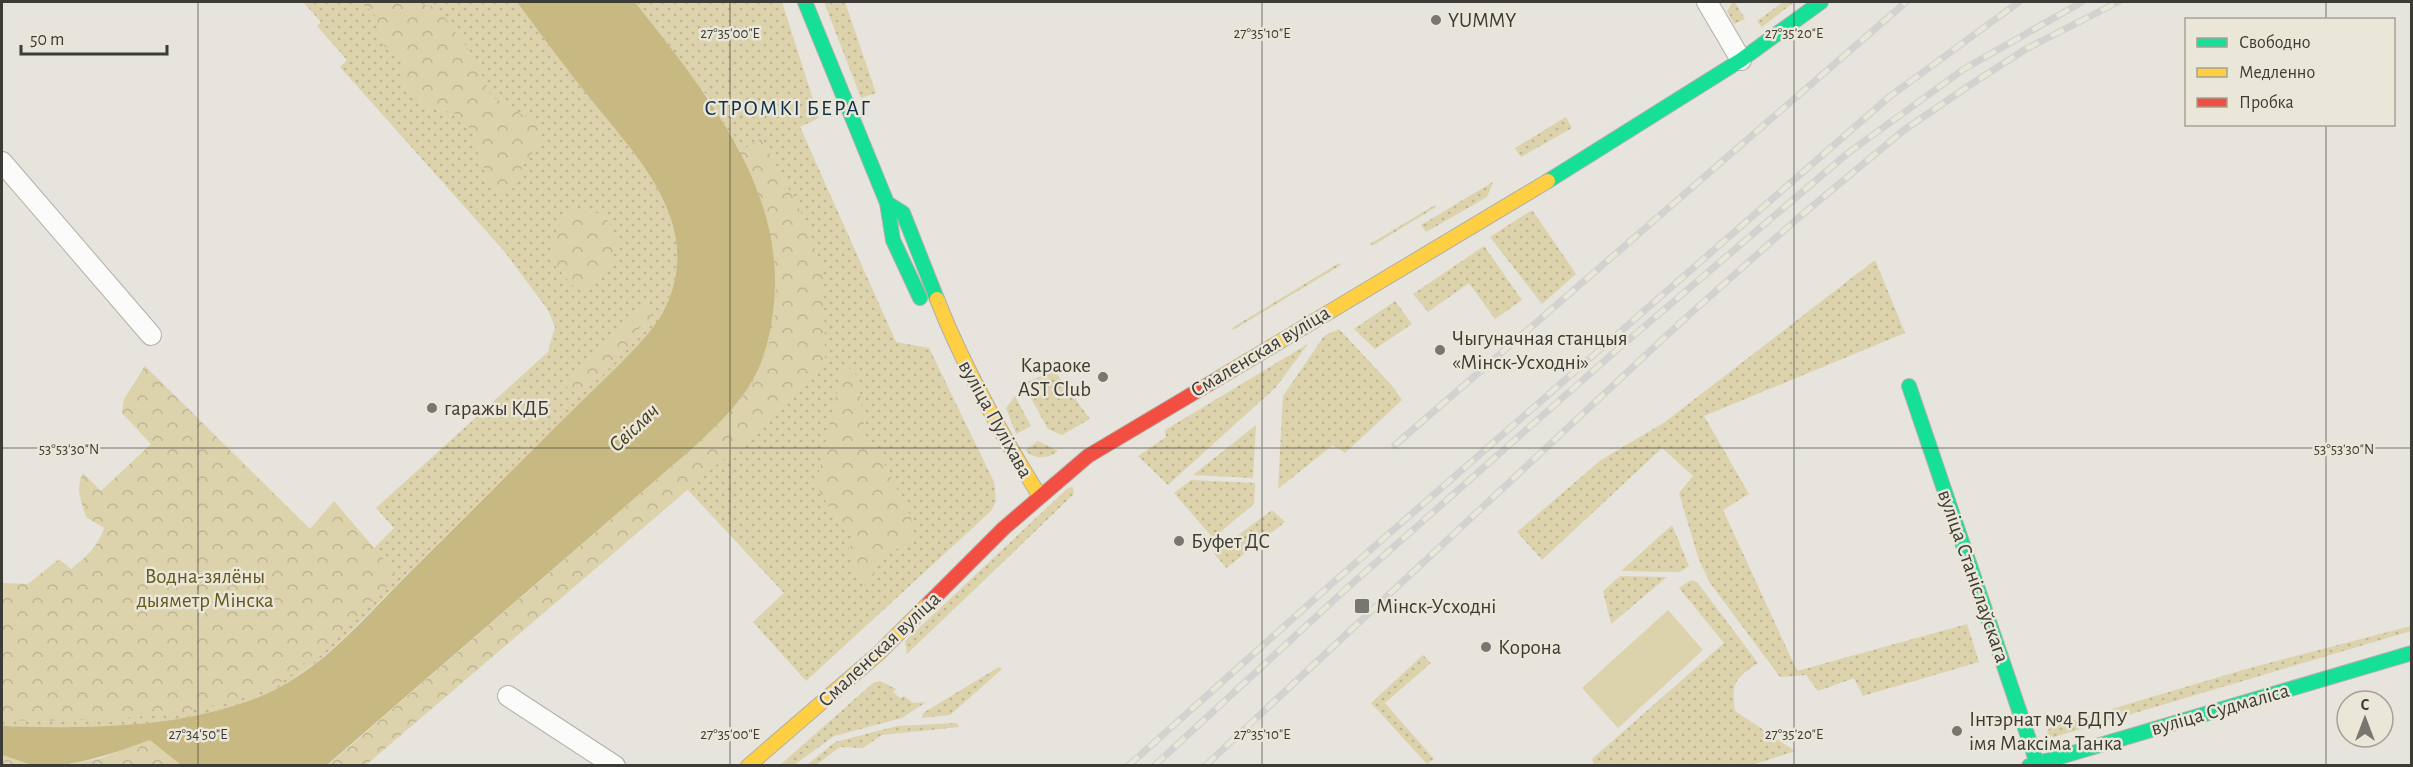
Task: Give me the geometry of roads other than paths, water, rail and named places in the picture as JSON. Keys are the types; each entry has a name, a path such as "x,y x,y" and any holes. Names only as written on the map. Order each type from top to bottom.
{"street":[{"name":"вуліца Пуліхава","path":"805,2 887,203 886,221 901,259 921,298 954,342"},
{"path":"1707,2 1741,60"},
{"name":"Смаленская вуліца","path":"748,765 879,653 1039,495 1118,437 1528,193 1741,60 1821,2"},
{"path":"2,162 151,335"},
{"name":"вуліца Пуліхава","path":"887,203 903,213 954,342 1010,448 1039,495"},
{"name":"вуліца Станіслаўскага","path":"1909,386 2035,765"},
{"name":"вуліца Судмаліса","path":"2035,765 2412,653"},
{"path":"508,696 615,765"}],"water":[{"name":"Свіслач","path":"517,2 635,2 714,107 736,145 755,184 768,225 775,267 773,312 768,339 760,365 740,399 695,446 327,765 181,765 150,740 95,758 52,766 37,766 2,755 2,726 68,727 136,724 203,714 235,706 266,694 307,670 344,639 621,363 658,321 674,284 677,256 674,228 664,202 651,177 634,153"}],"railway":[{"path":"1395,445 1906,2"},
{"path":"1128,766 1336,580 1889,97 2019,2"},
{"path":"1154,766 1346,589 1619,348 1848,153 1964,69 2082,2"},
{"path":"1205,766 1680,323 1797,219 1904,130 1973,83 2026,49 2118,2"}],"place":[{"name":"YUMMY","path":"1436,20"},
{"name":"Чыгуначная станцыя «Мінск-Усходні»","path":"1440,350"},
{"name":"Караоке AST Club","path":"1103,377"},
{"name":"гаражы КДБ","path":"432,408"},
{"name":"Буфет ДС","path":"1179,541"},
{"name":"Мінск-Усходні","path":"1362,606"},
{"name":"Корона","path":"1486,647"},
{"name":"Інтэрнат №4 БДПУ імя Максіма Танка","path":"1957,731"}],"district":[{"name":"СТРОМКІ БЕРАГ","path":"788,107"}],"park label":[{"name":"Водна-зялёны дыяметр Мінска","path":"205,588"}]}
